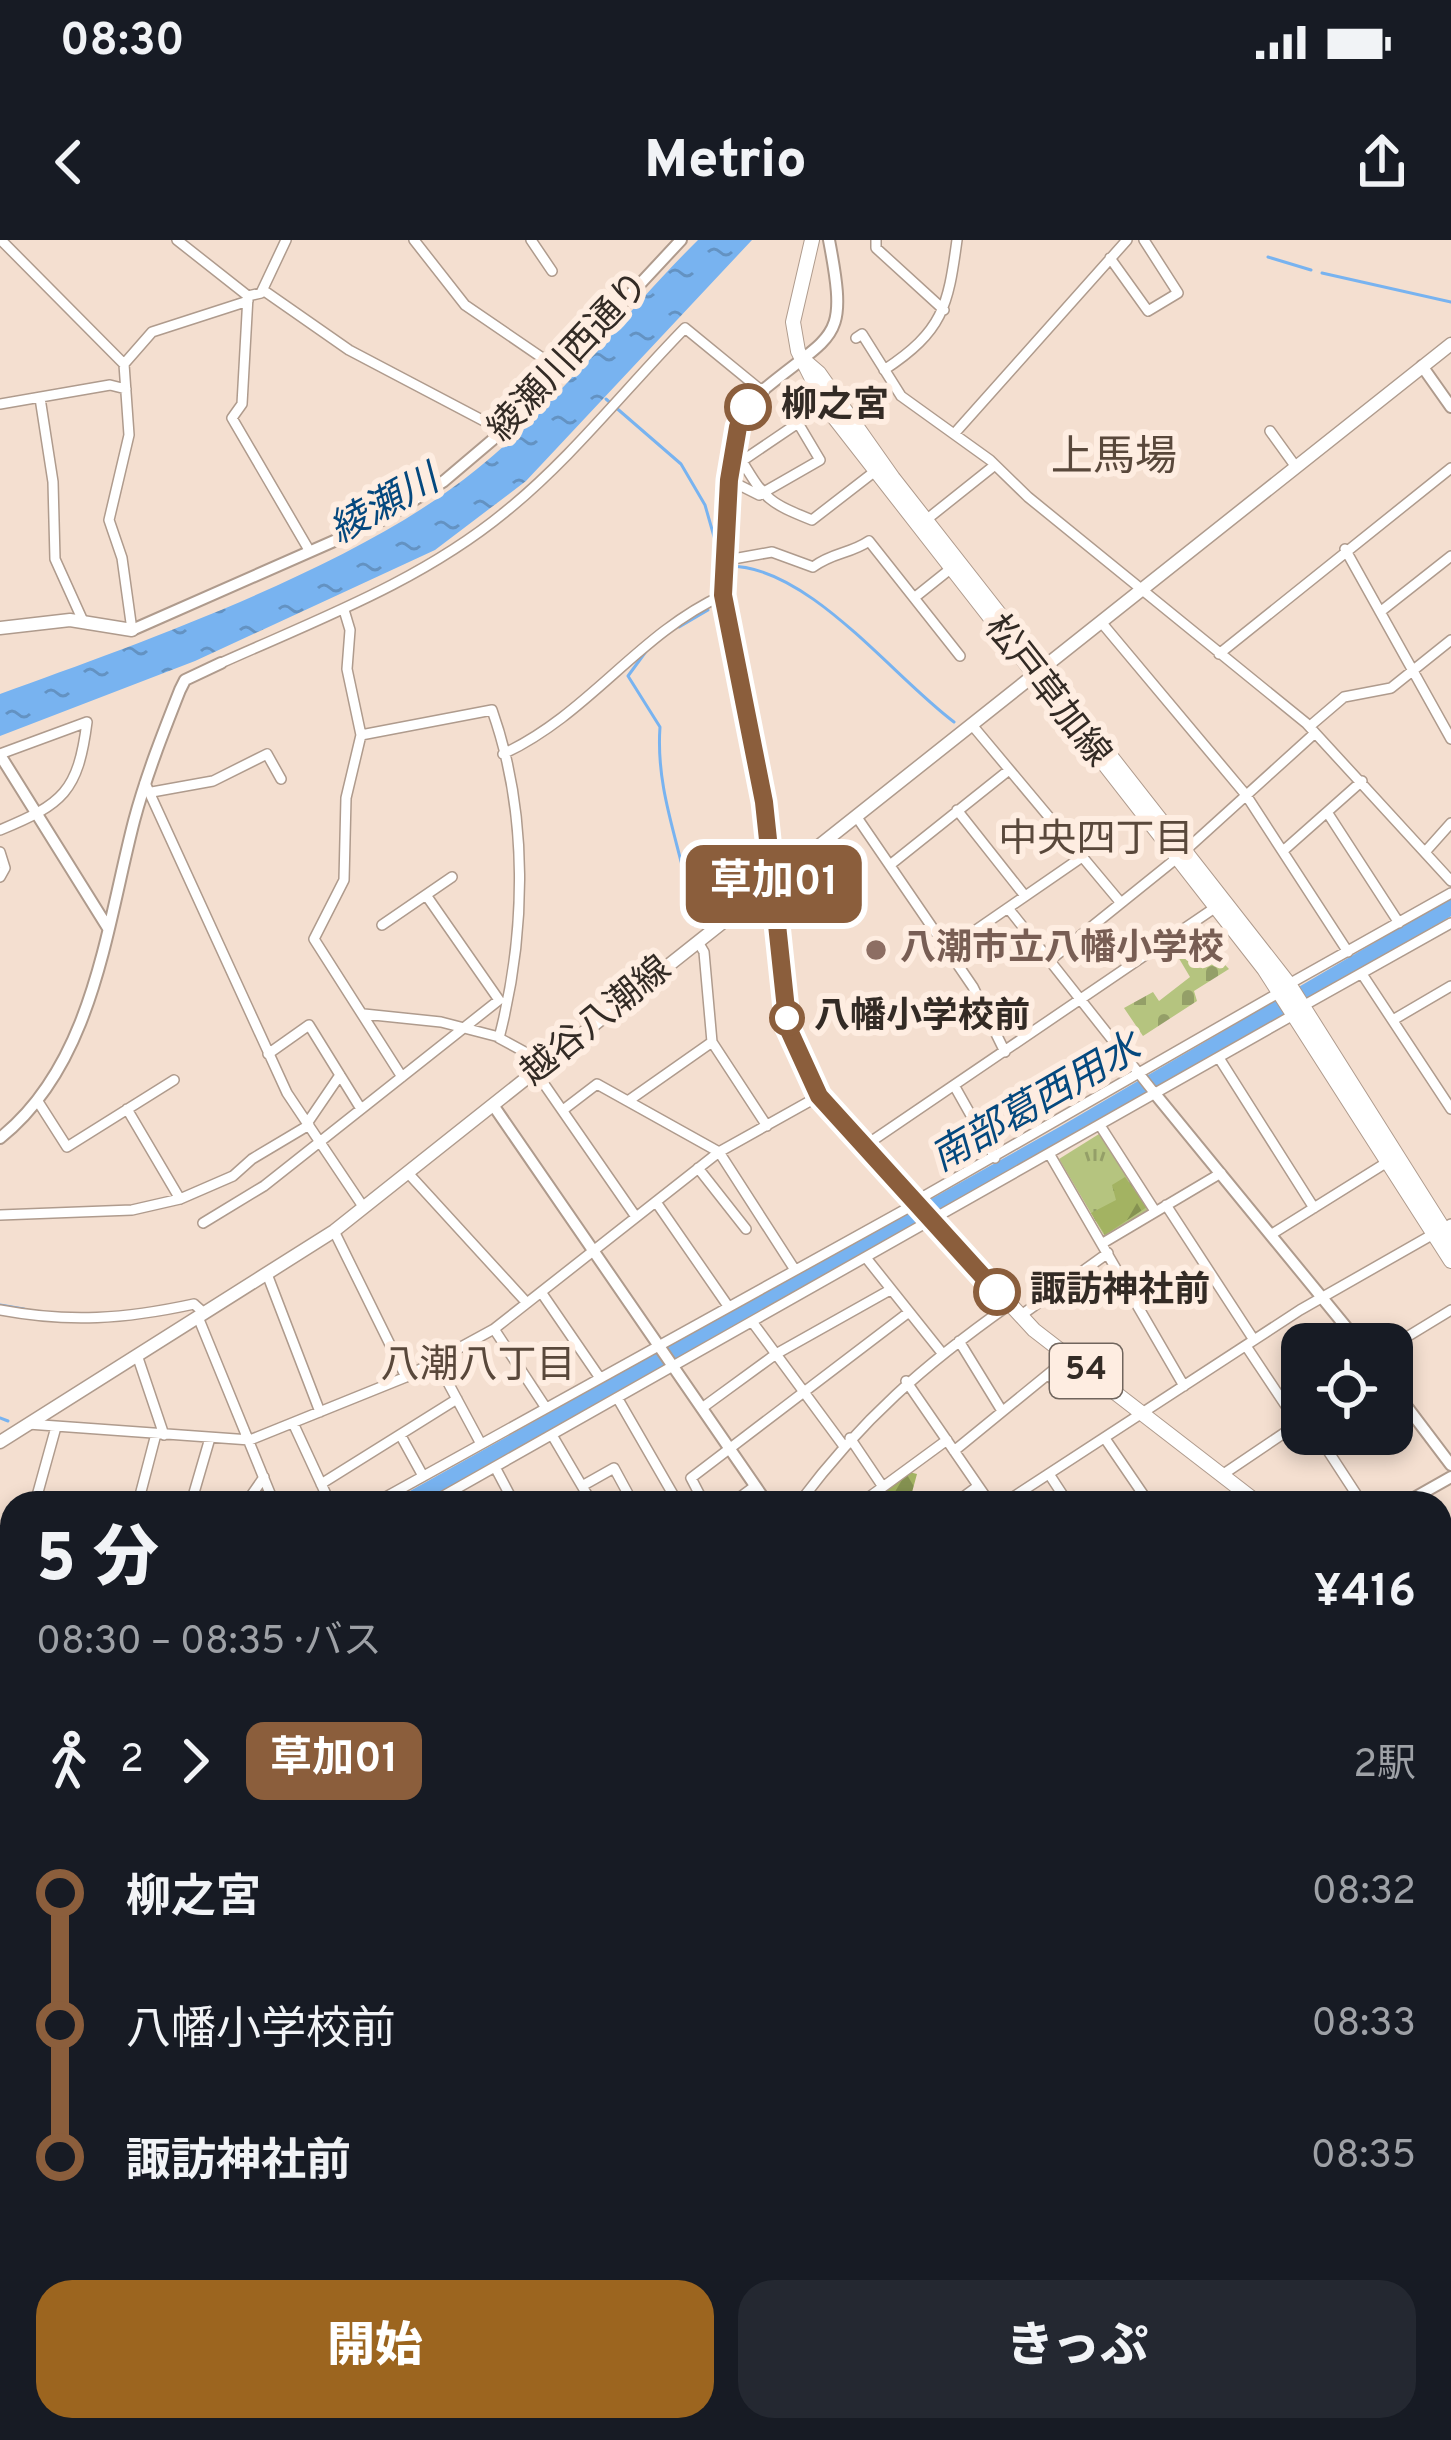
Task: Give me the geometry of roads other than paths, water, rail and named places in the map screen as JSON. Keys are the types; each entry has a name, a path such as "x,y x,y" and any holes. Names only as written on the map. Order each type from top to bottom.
{"main road":[{"name":"松戸草加線","path":"812,240 793,322 826,406 950,569 1038,673"},
{"name":"越谷八潮線","path":"0,1442 334,1231 1451,344"},
{"name":"松戸草加線","path":"805,361 819,373 1038,673 1284,988 1445,1232 1451,1261"},
{"name":"54","path":"762,391 738,427 729,480 723,595 773,881 788,1028 819,1096 1014,1310 1068,1358 1245,1491"},
{"path":"0,628 83,621 132,630"},
{"name":"松戸草加線","path":"1181,855 1216,907 1284,988"},
{"name":"松戸草加線","path":"1299,1010 1389,1161 1445,1232"}],"street":[{"path":"1,240 124,364 127,453 109,520 122,558 132,630"},
{"path":"177,240 248,298"},
{"path":"268,240 280,252"},
{"path":"124,364 152,332 263,290 286,240"},
{"path":"414,240 466,305 560,370"},
{"path":"531,240 552,271"},
{"name":"綾瀬川西通り","path":"132,630 405,508 503,431 681,240"},
{"path":"0,1138 37,1100 69,1050 185,680 344,610 442,557 501,516 685,328 762,391 820,349 837,321 840,303 829,240"},
{"path":"876,240 875,248 944,310"},
{"path":"884,370 923,344 944,310 957,240"},
{"path":"954,434 1127,240"},
{"path":"1110,258 1148,311 1178,293 1144,240"},
{"path":"263,290 369,362 503,431"},
{"path":"248,298 242,404 232,418 309,550"},
{"path":"856,338 862,334 911,406 995,466 1312,730 1451,880"},
{"path":"1423,367 1451,407"},
{"path":"0,404 110,386 127,389"},
{"path":"40,398 53,482 55,559 83,621"},
{"path":"799,423 820,460 759,495 742,461 744,455 799,423"},
{"path":"1270,430 1296,467"},
{"path":"926,520 995,466"},
{"path":"1219,654 1451,468"},
{"path":"729,480 812,520 874,472"},
{"path":"722,561 772,552 813,567 832,552 852,553 869,542 960,656"},
{"path":"1345,550 1451,739"},
{"path":"1380,612 1451,556"},
{"path":"914,598 950,569"},
{"path":"503,754 569,717 667,625 723,595"},
{"path":"344,610 350,629 347,669 361,735 346,798 344,880 314,939 402,1077"},
{"path":"1101,622 1246,795 1348,952"},
{"path":"1049,962 1181,855 1344,697 1386,691 1451,640"},
{"path":"361,735 488,708 503,754 521,935 499,1036"},
{"path":"0,830 37,815 48,811 77,772 87,722 0,755 37,815 108,928"},
{"path":"972,725 1121,903"},
{"path":"148,787 213,781 267,754 280,778"},
{"path":"890,865 1009,770"},
{"path":"1283,851 1362,781"},
{"path":"148,787 268,1054 364,1208"},
{"path":"958,810 1025,896"},
{"path":"1327,812 1399,923"},
{"path":"856,816 947,950 1005,1052"},
{"path":"1426,851 1451,823"},
{"path":"0,852 5,868 0,878"},
{"path":"947,950 1082,857"},
{"path":"382,925 452,877"},
{"path":"396,1491 915,1204 1451,893"},
{"path":"203,1223 321,1142 499,1000 426,895"},
{"path":"863,1148 1082,1003 1216,907"},
{"path":"1008,908 1343,1323"},
{"path":"452,1491 1101,1127 1451,923"},
{"path":"698,942 704,952 712,1042 767,1126"},
{"path":"1362,974 1451,1109"},
{"path":"1393,1020 1451,986"},
{"path":"364,1014 464,1026 499,1036 540,1067 563,1111 636,1217"},
{"path":"268,1054 309,1025 361,1109"},
{"path":"627,1101 712,1042"},
{"path":"1219,1058 1314,1208"},
{"path":"0,1215 132,1210 180,1198 233,1176 309,1124 340,1075"},
{"path":"37,1100 67,1147 174,1080"},
{"path":"563,1111 597,1084 719,1152 795,1270"},
{"path":"955,1087 995,1158"},
{"path":"28,1424 250,1440 439,1364 494,1329 719,1152 819,1096"},
{"path":"493,1105 759,1491"},
{"path":"127,1109 180,1198"},
{"path":"1101,1127 1281,1392"},
{"path":"1051,1155 1184,1386"},
{"path":"1272,1234 1389,1161"},
{"path":"698,1168 746,1229"},
{"path":"808,1491 846,1441 906,1381 942,1353 1221,1172"},
{"path":"408,1173 527,1303"},
{"path":"656,1202 728,1306"},
{"path":"334,1231 406,1377"},
{"path":"1023,1491 1323,1297 1445,1232"},
{"path":"867,1259 942,1353"},
{"path":"267,1274 320,1412"},
{"path":"702,1408 776,1354 890,1290"},
{"path":"541,1292 600,1378"},
{"path":"0,1310 78,1322 135,1318 194,1304 269,1491"},
{"path":"1413,1333 1451,1310"},
{"path":"698,1491 691,1478 909,1312"},
{"path":"753,1323 883,1487"},
{"path":"494,1329 546,1408"},
{"path":"959,1341 1001,1412"},
{"path":"137,1355 160,1434 142,1491"},
{"path":"954,1450 1068,1358"},
{"path":"439,1364 481,1444"},
{"path":"1049,1374 1063,1394"},
{"path":"906,1381 982,1491"},
{"path":"321,1484 457,1399"},
{"path":"618,1399 671,1491"},
{"path":"1413,1415 1451,1465"},
{"path":"293,1423 324,1491"},
{"path":"38,1491 56,1427"},
{"path":"552,1435 585,1491"},
{"path":"1225,1473 1281,1435"},
{"path":"401,1436 423,1476"},
{"path":"195,1491 210,1438"},
{"path":"878,1491 946,1440"},
{"path":"1106,1440 1141,1491"},
{"path":"1331,1455 1354,1491"},
{"path":"495,1467 508,1491"},
{"path":"582,1486 614,1468 626,1491"},
{"path":"1049,1474 1060,1491"},
{"path":"254,1491 264,1477"},
{"path":"748,1491 755,1486"},
{"path":"971,1491 978,1486"}],"water":[{"path":"698,240 752,240 526,481 435,550 195,661 0,736 0,694 250,598 374,537 429,504 477,469 536,415"}],"waterway":[{"path":"1268,257 1311,270"},
{"path":"1322,273 1451,302"},
{"path":"606,399 681,464 705,505 715,540"},
{"path":"728,566 788,583 818,603 954,722"},
{"path":"679,627 708,610"},
{"path":"647,650 628,676 660,727 666,802 694,925"},
{"name":"南部葛西用水","path":"426,1491 1065,1133 1451,907"},
{"path":"0,1305 24,1309"},
{"path":"0,1418 8,1421"}],"place":[{"name":"柳之宮","path":"748,407"},
{"name":"八潮市立八幡小学校","path":"876,950"},
{"name":"八幡小学校前","path":"787,1018"},
{"name":"諏訪神社前","path":"997,1292"}],"district":[{"name":"上馬場","path":"1114,459"},
{"name":"中央四丁目","path":"1096,841"},
{"name":"八潮八丁目","path":"478,1367"}],"water label":[{"name":"綾瀬川","path":"385,507"}]}
